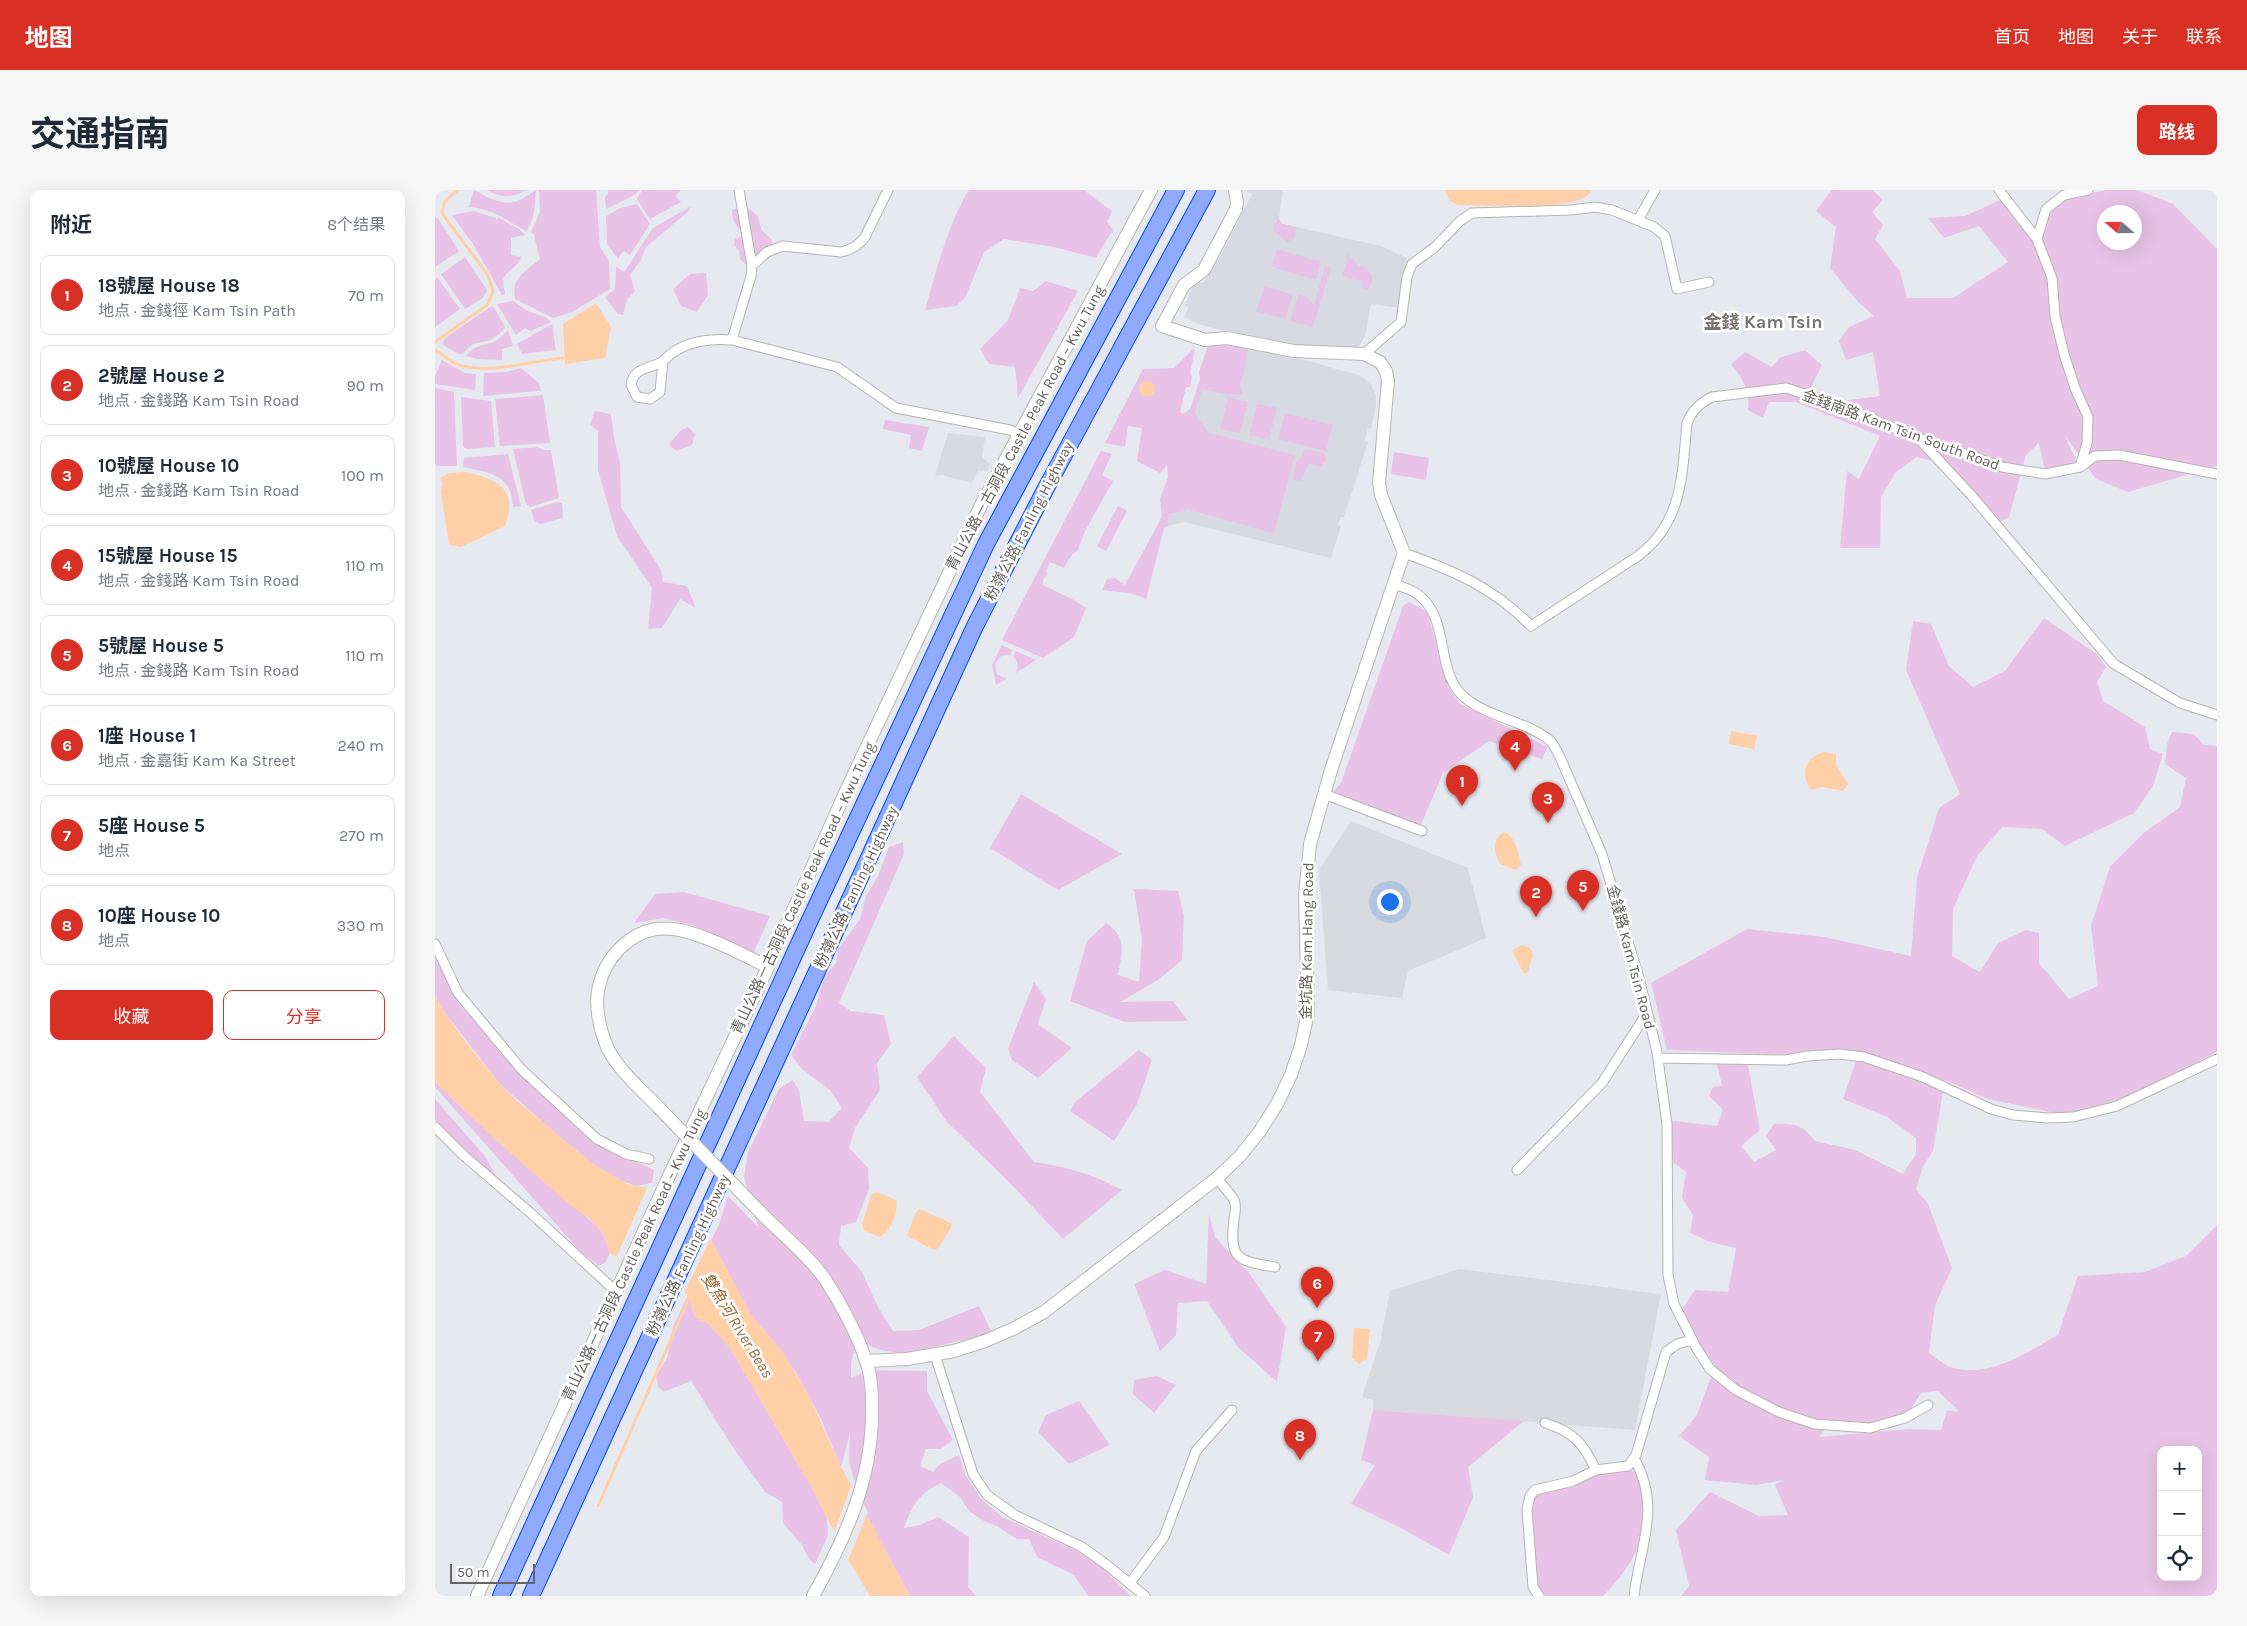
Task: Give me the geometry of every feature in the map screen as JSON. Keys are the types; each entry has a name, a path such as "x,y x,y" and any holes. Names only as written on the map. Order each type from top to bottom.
{"highway":[{"name":"粉嶺公路 Fanling Highway","path":"501,1596 813,913 986,544 1176,190"},
{"name":"粉嶺公路 Fanling Highway","path":"531,1596 975,626 1045,490 1207,190"}],"street":[{"path":"732,340 751,276 752,266 739,190"},
{"path":"752,266 767,252 783,246 821,250 849,250 860,243 865,237 888,190"},
{"name":"青山公路－古洞段 Castle Peak Road – Kwu Tung","path":"477,1596 619,1289 669,1176 768,967 845,793 974,521 1151,190"},
{"path":"1235,190 1237,203 1235,209 1204,270 1184,285 1162,326 1205,340 1227,338 1294,352 1364,354 1380,362 1386,372 1388,381 1379,483 1381,495 1404,553 1395,584"},
{"path":"1638,220 1655,190"},
{"path":"1999,190 2037,239 2052,278 2055,316 2064,354 2075,388 2088,417 2087,443 2080,467"},
{"path":"2037,239 2046,209 2064,195 2088,190"},
{"path":"1364,354 1401,322 1407,277 1412,264 1435,247 1467,215 1600,206 1654,227 1665,236 1677,289 1709,282"},
{"path":"663,361 660,392 650,399 637,397 631,385 633,377 639,371 663,361 671,354 695,343 715,339 732,340 837,367 888,405 896,408 1010,430 1019,434"},
{"name":"金錢南路 Kam Tsin South Road","path":"1404,553 1461,574 1477,583 1494,593 1531,626 1638,556 1651,546 1661,534 1677,505 1690,416 1702,402 1712,397 1786,388 1844,407 1918,438 2002,467 2045,474 2080,467 2095,456 2119,455 2217,474"},
{"path":"1918,438 1972,496 2114,664 2181,703 2217,715"},
{"name":"金坑路 Kam Hang Road","path":"866,1361 907,1360 935,1355 985,1341 1015,1328 1044,1312 1217,1178 1240,1156 1269,1117 1291,1075 1301,1045 1308,1014 1305,895 1310,844 1324,794 1395,584"},
{"name":"金錢路 Kam Tsin Road","path":"1395,584 1415,592 1431,609 1439,628 1448,674 1461,694 1474,703 1550,740 1559,755 1602,854 1639,978 1658,1058 1667,1124 1668,1276 1674,1304 1692,1340 1710,1369 1735,1390 1779,1412 1815,1424 1870,1428 1905,1418 1928,1405"},
{"path":"1324,794 1423,831"},
{"path":"768,967 690,933 672,929 656,929 636,936 614,954 599,988 598,1004 602,1032 615,1062 812,1263 825,1279 866,1361 872,1392 872,1430 867,1467 853,1512 830,1565 813,1596"},
{"path":"435,944 458,993 521,1068 597,1139 626,1154 649,1159"},
{"path":"1517,1170 1602,1083 1647,1013"},
{"path":"1658,1058 1786,1060 1807,1056 1839,1054 1864,1057 1923,1077 1991,1109 2013,1115 2048,1118 2073,1117 2117,1106 2217,1059"},
{"path":"435,1127 462,1154 534,1216 610,1286 619,1289"},
{"path":"1217,1178 1234,1200 1232,1242 1234,1252 1242,1260 1275,1267"},
{"path":"1539,1596 1533,1587 1531,1568 1527,1510 1530,1496 1535,1490 1573,1481 1596,1470 1628,1466 1634,1458 1666,1352 1677,1344 1692,1340"},
{"path":"935,1355 973,1474 987,1495 1015,1515 1082,1547 1131,1583 1145,1596"},
{"path":"1131,1583 1164,1538 1196,1451 1233,1410"},
{"path":"1545,1423 1561,1428 1577,1438 1587,1451 1596,1470"},
{"path":"1634,1458 1644,1475 1648,1495 1647,1526 1637,1570 1634,1596"}],"shaded area":[{"path":"475,190 489,198 509,203 524,198 536,190 535,206 527,231 486,210 469,207"},
{"path":"487,190 526,190 512,196 507,196"},
{"path":"539,190 596,190 600,247 609,261 610,289 572,312 553,318 515,299 514,291 520,276 540,259 534,235 531,232 540,212"},
{"path":"608,190 639,190 633,196 606,209 605,197 608,194"},
{"path":"642,190 681,190 675,196 681,202 650,219 637,199"},
{"path":"969,190 1084,190 1112,211 1107,222 1113,230 1096,258 1054,247 1004,239 984,252 965,298 956,306 925,310 949,233"},
{"path":"1243,190 1283,190 1279,219 1283,224 1381,246 1407,258 1399,308 1371,304 1365,336 1359,346 1352,351 1312,349 1233,333 1198,324 1184,317 1189,307 1185,306 1194,281 1203,283 1221,255 1252,194"},
{"path":"1832,190 1873,190 1883,200 1872,212 1883,225 1875,239 1900,271 1907,298 1953,298 2008,262 1979,226 1944,238 1928,218 1965,216 2005,198 2037,239 2056,201 2106,190 2137,190 2173,204 2217,249 2217,466 2128,492 2096,479 2065,436 2077,462 2050,472 2044,467 2039,443 2026,455 2009,517 1999,522 1940,463 1917,457 1896,472 1881,497 1880,548 1840,548 1847,471 1859,479 1880,436 1796,402 1769,402 1763,418 1748,410 1748,396 1745,385 1731,364 1745,352 1772,367 1779,358 1805,350 1822,365 1810,389 1842,401 1880,396 1873,352 1846,360 1839,341 1849,327 1874,316 1859,303 1830,268 1836,227 1816,211"},
{"path":"637,204 650,224 630,255 623,251 618,259 607,244 606,216 620,208"},
{"path":"690,207 690,210 646,247 641,260 630,275 635,291 627,300 623,315 618,314 605,297 615,289 616,267 624,272 653,228"},
{"path":"748,208 758,216 761,229 771,239 773,245 749,267 740,259 739,251 734,245 735,239 747,235 738,227 733,218 732,210"},
{"path":"473,211 496,218 496,220 499,218 519,229 525,235 511,238 511,255 521,257 504,278 505,295 502,295 473,244 452,215"},
{"path":"437,217 459,251 435,267 435,218"},
{"path":"1279,219 1283,224 1296,227 1295,238 1287,242 1274,231 1273,226"},
{"path":"1277,249 1321,262 1316,280 1272,267"},
{"path":"1346,253 1372,275 1372,282 1368,290 1362,289 1362,281 1342,276 1347,260"},
{"path":"465,257 487,290 483,298 465,309 441,274"},
{"path":"1325,266 1331,267 1313,327 1290,321 1299,294 1305,296 1314,305"},
{"path":"706,273 708,295 697,312 681,306 673,289 690,274"},
{"path":"437,277 460,309 435,327 435,279"},
{"path":"1046,281 1078,291 1018,398 1015,367 989,364 980,349 1008,320 1020,288 1033,291"},
{"path":"1265,286 1293,295 1285,319 1256,311"},
{"path":"513,301 528,311 547,318 551,322 531,331 525,328 516,335 497,304"},
{"path":"492,306 505,327 496,337 474,344 463,354 458,354 442,344 445,338"},
{"path":"552,324 556,350 522,354 517,344"},
{"path":"508,330 513,346 502,349 502,360 477,359 466,356 475,348 496,341"},
{"path":"1214,342 1224,345 1246,344 1362,376 1371,385 1376,395 1376,406 1371,429 1368,428 1365,441 1368,442 1344,517 1341,517 1338,525 1341,526 1331,558 1185,522 1168,526 1170,508"},
{"path":"1214,342 1251,346 1247,352 1246,365 1240,384 1242,394 1227,394 1202,389 1195,413 1209,434 1295,455 1274,533 1189,510 1190,506 1187,510 1169,514 1168,526 1164,528 1146,599 1134,594 1102,590 1107,579 1115,578 1125,585 1162,517 1160,499 1168,477 1167,465 1160,473 1137,461 1142,428 1128,426 1125,447 1105,443 1143,369 1174,368 1195,349 1190,373 1192,377 1190,387 1186,387 1180,412 1183,414 1190,409 1200,379 1199,372 1208,345"},
{"path":"442,360 465,373 476,374 475,390 435,384 435,376"},
{"path":"521,368 539,383 541,391 483,396 484,373 506,372"},
{"path":"435,388 454,392 457,466 437,466 435,464"},
{"path":"543,395 550,443 500,446 495,399"},
{"path":"461,397 491,401 495,447 466,449 463,446"},
{"path":"1228,397 1248,402 1240,433 1220,429"},
{"path":"1257,404 1277,408 1269,440 1249,435"},
{"path":"595,411 611,414 620,463 621,507 661,570 663,582 687,586 696,608 680,599 662,628 648,629 652,588 617,536 598,471 598,431 590,424"},
{"path":"1285,413 1333,425 1326,451 1278,439"},
{"path":"885,420 929,427 922,451 909,448 911,435 883,429"},
{"path":"688,427 695,434 692,445 676,451 669,444 681,430"},
{"path":"948,433 985,437 982,457 990,464 987,471 978,470 972,483 942,475 935,476"},
{"path":"538,447 543,450 551,450 559,498 531,507 525,501 513,449"},
{"path":"1101,451 1112,454 1102,475 1113,481 1084,533 1078,550 1071,556 1064,568 1050,562 1043,581 1043,585 1086,608 1074,637 1043,658 1002,640"},
{"path":"1303,451 1323,452 1326,459 1322,467 1307,463 1308,466 1300,481 1293,480 1296,463 1302,458"},
{"path":"1394,452 1429,458 1426,480 1391,474"},
{"path":"508,454 521,506 513,507 512,496 504,481 482,471 463,467 464,458"},
{"path":"557,502 562,503 563,518 541,524 535,522 531,510"},
{"path":"1118,506 1127,511 1106,551 1097,546"},
{"path":"1409,602 1427,612 1448,686 1460,704 1548,747 1542,759 1489,741 1443,773 1420,827 1333,792 1341,783 1403,606"},
{"path":"2044,618 2097,654 2106,667 2097,682 2103,701 2145,727 2150,749 2163,754 2153,786 2134,813 2065,846 2042,829 2002,827 1977,856 1953,909 1952,956 1980,972 1998,943 2026,930 2039,933 2039,963 2069,999 2098,986 2091,926 2110,867 2145,832 2180,807 2186,778 2165,764 2167,744 2172,732 2194,734 2204,745 2217,746 2217,1052 2127,1097 2065,1115 1988,1099 1945,1080 1933,1151 1923,1166 1916,1189 1928,1204 1952,1268 1935,1305 1929,1353 1948,1366 1963,1370 1992,1368 2006,1363 2058,1335 2078,1276 2145,1272 2186,1256 2217,1225 2217,1596 1681,1596 1689,1586 1676,1530 1710,1492 1759,1516 1788,1515 1775,1485 1784,1480 1756,1485 1705,1480 1709,1457 1679,1436 1697,1415 1715,1366 1679,1314 1695,1290 1728,1292 1736,1248 1710,1242 1690,1233 1693,1215 1682,1198 1686,1172 1667,1157 1667,1120 1717,1126 1723,1110 1709,1096 1713,1087 1722,1086 1715,1055 1746,1056 1760,1130 1741,1146 1754,1162 1776,1150 1766,1136 1774,1124 1797,1126 1807,1131 1815,1141 1855,1150 1903,1174 1916,1154 1916,1138 1887,1117 1843,1099 1859,1052 1806,1050 1791,1055 1667,1050 1651,983 1747,929 1824,937 1911,956 1917,878 1939,808 1960,794 1906,670 1913,621 1931,624 1949,666 1973,687 2005,671","holes":["1938,1391 1958,1410 1957,1412 1947,1410 1941,1430 1909,1429 1819,1437 1828,1425 1862,1427 1905,1418 1921,1393"]},
{"path":"1002,645 1012,650 1010,655 1001,656 995,664 997,674 1007,679 996,685 992,665"},
{"path":"1016,651 1036,660 1016,673 1017,664 1013,657"},
{"path":"1021,794 1122,854 1058,890 990,848"},
{"path":"1351,821 1468,868 1486,938 1408,971 1402,998 1328,990 1319,870"},
{"path":"903,842 904,854 839,1003 851,1011 884,1015 891,1044 877,1063 880,1090 855,1128 849,1148 868,1168 869,1189 856,1222 841,1226 839,1245 862,1272 878,1307 893,1331 919,1330 979,1306 992,1333 905,1354 880,1350 858,1341 851,1362 851,1378 868,1370 927,1371 927,1391 953,1440 941,1449 926,1449 920,1466 933,1472 940,1464 959,1455 965,1474 980,1498 1002,1517 1092,1558 1131,1596 1088,1596 1074,1575 1037,1557 1029,1539 1017,1539 997,1526 984,1521 969,1511 960,1497 941,1483 927,1491 917,1501 904,1528 920,1525 938,1517 969,1537 968,1587 976,1596 910,1596 862,1507 849,1462 850,1433 841,1467 820,1417 795,1371 750,1313 711,1240 719,1225 728,1196 758,1227 744,1177 748,1152 779,1089 793,1080 799,1090 804,1121 828,1122 842,1108 830,1090 802,1069 791,1055 816,1006 824,977 836,963 838,949 860,919 866,896 878,876 889,847"},
{"path":"1134,889 1178,891 1184,916 1182,960 1158,980 1120,1002 1173,1001 1188,1021 1125,1022 1070,1001 1087,941 1106,923 1113,928 1121,940 1122,953 1118,975 1139,982 1142,940"},
{"path":"684,892 770,916 753,954 695,926 664,918 634,923 655,894"},
{"path":"435,954 458,1003 534,1088 594,1141 654,1170 652,1183 636,1186 619,1180 592,1163 500,1084 442,1009 435,995"},
{"path":"1034,982 1046,999 1038,1024 1072,1048 1038,1078 1012,1060 1008,1049"},
{"path":"954,1036 986,1068 980,1092 1034,1162 1079,1172 1100,1179 1122,1190 1063,1239 1005,1178 947,1122 917,1077"},
{"path":"1139,1050 1152,1060 1137,1104 1114,1141 1070,1111 1075,1102"},
{"path":"435,1082 495,1139 598,1227 603,1234 610,1253 605,1263 598,1266 577,1248 435,1087"},
{"path":"435,1099 484,1155 499,1181 435,1120"},
{"path":"1209,1214 1215,1237 1250,1274 1286,1327 1277,1382 1238,1347 1207,1301 1178,1303 1176,1335 1160,1351 1134,1284 1165,1270 1206,1284"},
{"path":"1459,1269 1661,1294 1635,1430 1373,1410 1373,1400 1362,1397 1381,1339 1390,1291"},
{"path":"688,1295 695,1317 709,1324 730,1348 812,1488 827,1518 828,1535 815,1564 809,1559 802,1545 783,1523 782,1502 765,1492 734,1449 691,1381 663,1392 658,1386 656,1376 667,1358 673,1327"},
{"path":"1157,1376 1176,1385 1154,1413 1133,1394 1134,1380"},
{"path":"1079,1401 1110,1445 1069,1464 1038,1432 1046,1415"},
{"path":"1373,1410 1524,1421 1468,1467 1473,1497 1449,1555 1401,1528 1351,1504 1375,1465 1361,1460"},
{"path":"1631,1470 1640,1483 1643,1504 1643,1527 1639,1544 1624,1572 1603,1596 1545,1596 1538,1585 1532,1510 1534,1499 1538,1494 1575,1486 1597,1475"}],"water":[{"path":"1444,190 1592,190 1585,197 1576,201 1548,205 1517,206 1458,205 1450,201"},
{"path":"596,303 611,327 605,358 565,364 563,324"},
{"path":"1144,381 1150,381 1155,386 1153,395 1144,397 1139,392 1139,386"},
{"path":"465,472 496,482 507,494 509,503 505,526 461,547 449,545 441,491 443,483 440,478 449,473"},
{"path":"1731,731 1757,736 1754,749 1729,744"},
{"path":"1824,752 1836,754 1836,765 1848,784 1843,791 1822,787 1811,790 1808,784 1805,772 1806,767 1812,758"},
{"path":"1504,832 1514,841 1518,851 1521,865 1516,870 1500,864 1497,856 1496,840"},
{"path":"1523,945 1530,948 1533,954 1528,972 1524,974 1512,950"},
{"name":"雙魚河 River Beas","path":"435,995 442,1009 468,1045 500,1084 517,1101 592,1163 627,1184 647,1188 711,1240 750,1313 782,1351 808,1394 841,1467 910,1596 870,1596 850,1563 812,1488 730,1348 709,1324 695,1317 688,1295 610,1253 603,1234 590,1219 570,1205 495,1139 435,1082"},
{"path":"877,1192 896,1200 897,1205 891,1226 880,1237 864,1231 862,1225 871,1195"},
{"path":"919,1209 951,1223 952,1226 938,1248 934,1250 907,1236 916,1212"},
{"path":"1354,1328 1370,1329 1367,1359 1359,1364 1352,1358"}],"pier":[{"path":"648,1186 711,1237 683,1296 616,1258"},
{"path":"852,1483 868,1512 847,1563 833,1535"}],"waterway":[{"path":"435,342 487,305 493,292 488,275 443,215 444,203 458,190"},
{"path":"435,350 459,365 475,368 501,368 565,358"},
{"path":"598,1506 689,1298"}],"place":[{"name":"15號屋 House 15","path":"1515,771"},
{"name":"18號屋 House 18","path":"1462,806"},
{"name":"10號屋 House 10","path":"1548,823"},
{"name":"5號屋 House 5","path":"1583,911"},
{"name":"2號屋 House 2","path":"1536,917"},
{"name":"1座 House 1","path":"1317,1308"},
{"name":"5座 House 5","path":"1318,1361"},
{"name":"10座 House 10","path":"1300,1460"}],"district":[{"name":"金錢 Kam Tsin","path":"1763,322"}]}
